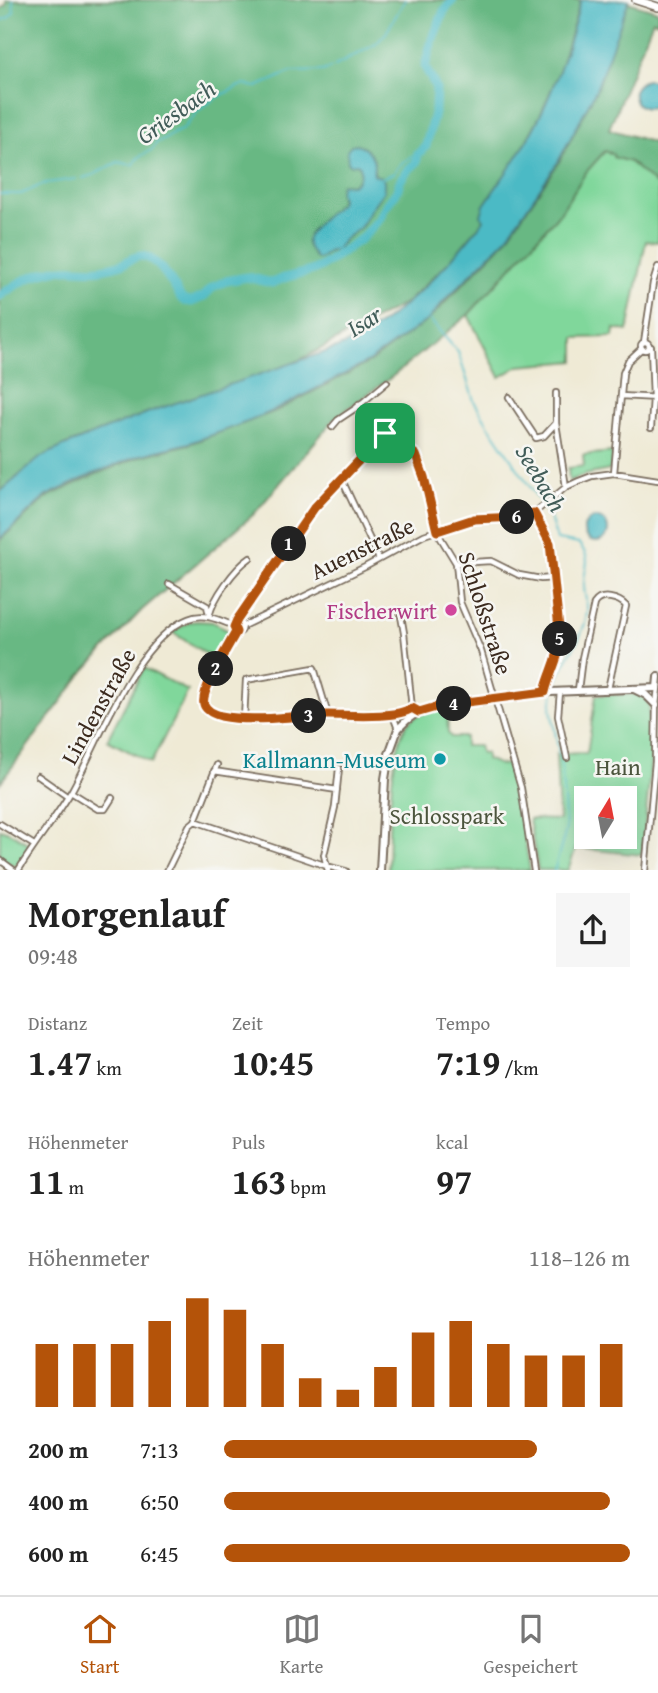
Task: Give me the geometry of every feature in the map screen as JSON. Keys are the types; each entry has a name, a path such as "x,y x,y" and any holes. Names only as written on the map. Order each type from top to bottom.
{"main road":[{"path":"638,1 658,7"},
{"path":"380,870 385,779 392,743 398,729 415,710 553,692 657,688 658,677"},
{"path":"632,689 646,695 656,705"}],"street":[{"path":"614,473 623,373 628,361 643,345 658,267"},
{"path":"643,345 646,350 658,345"},
{"path":"650,347 656,398 651,428"},
{"path":"332,427 387,382"},
{"path":"556,393 556,422 566,487"},
{"path":"621,396 656,398"},
{"path":"509,397 536,438 544,436 556,422"},
{"name":"Schloßstraße","path":"359,404 385,433 416,455 437,531 456,563 460,602 481,651 521,788 534,870"},
{"path":"385,433 314,508 235,627 203,701 205,707 215,714 244,719 328,715 354,717 415,710 400,610"},
{"path":"567,758 548,679 560,649 550,543 534,513 566,487 592,476 614,473 658,480"},
{"path":"342,480 379,559"},
{"name":"Auenstraße","path":"235,627 241,632 243,626 437,531 474,519 516,517 534,513"},
{"path":"209,616 212,605 241,564 250,558"},
{"path":"456,563 491,561 519,575 541,579 554,578"},
{"path":"169,584 207,606 209,616"},
{"path":"578,690 594,604 602,597 620,601 626,606 608,689"},
{"path":"209,616 235,627"},
{"name":"Lindenstraße","path":"17,870 69,794 123,690 147,653 175,626 195,617 209,616"},
{"path":"244,719 246,680 314,668 328,715"},
{"path":"645,870 656,762 657,688"},
{"path":"392,713 398,729"},
{"path":"167,870 188,826 195,821 217,765"},
{"path":"327,868 324,855 340,768"},
{"path":"214,771 337,790"},
{"name":"Lindenstraße","path":"38,776 98,809 105,809 112,798"},
{"path":"195,821 327,868 346,870"},
{"path":"0,824 34,845"},
{"path":"1,861 17,870"}],"green space":[{"path":"6,0 581,0 560,69 542,112 484,220 451,260 406,303 296,362 152,411 64,446 23,472 0,492 0,9 6,5","holes":["374,162 376,177 384,191 361,227 333,251 313,254 308,237 340,203 341,184 352,185 358,179 360,166 357,164"]},
{"path":"628,2 658,11 658,22 653,20 609,129 658,144 658,186 630,162 613,157 613,154 605,151 586,172 560,213 468,315 393,376 335,418 254,514 142,610 85,670 0,783 0,540 47,497 141,456 189,444 276,411 370,362 429,319 505,241 559,162 596,90"},
{"path":"605,151 613,154 613,157 630,162 658,186 658,242 646,241 628,331 614,329 613,337 575,338 575,361 519,366 500,377 468,315 560,213 586,172"},
{"path":"613,452 610,470 569,481 568,468 584,466 583,455"},
{"path":"197,621 213,622 228,631 230,637 217,661 172,632"},
{"path":"144,668 188,691 151,763 107,740"},
{"name":"Hain","path":"636,694 644,697 649,705 651,760 642,855 585,849 637,849 637,786 574,786 576,849 568,870 538,870 529,819 559,820 556,754 587,753 596,695"},
{"name":"Schlosspark","path":"447,708 448,733 451,737 465,737 465,746 479,746 481,754 486,753 486,759 500,765 509,764 530,870 388,870 391,791 398,747 403,730 411,720"},
{"path":"0,829 29,844 30,847 18,865 12,865 0,857"}],"water":[{"path":"581,0 629,0 596,90 558,162 505,240 429,319 368,362 275,410 189,443 141,455 46,496 0,539 0,492 41,457 152,411 351,342 388,318 424,288 484,220 481,215 484,205 538,121 553,88"},
{"path":"646,80 658,84 658,104 650,107 639,105 634,95 639,84"},
{"path":"357,144 371,154 374,175 384,181 384,191 361,227 336,250 316,259 307,239 314,228 340,203 341,184 352,185 359,177 360,166 348,162 347,150 351,145"},
{"path":"596,518 605,521 608,530 605,539 596,542 587,539 584,530 587,521"}],"waterway":[{"path":"0,21 14,12 13,0"},
{"name":"Griesbach","path":"335,66 376,44 386,33 405,0"},
{"path":"433,38 444,11 453,0"},
{"path":"0,296 38,274 64,269 104,269 139,256 154,262 165,273 181,298 192,302 226,281 247,277 272,283 322,266 362,238 380,218 397,191 400,181 416,163 418,154 426,146 435,109 436,88 425,67 431,44"},
{"name":"Griesbach","path":"83,178 118,162 132,165 139,157 153,149 157,142 183,129 198,111 214,99 239,86 257,87 291,72 331,68"},
{"path":"382,178 394,173 411,156 418,154"},
{"name":"Griesbach","path":"0,194 21,194 46,183 76,179"},
{"path":"336,250 337,254"},
{"name":"Seebach","path":"430,320 458,352 474,401 549,515 557,540 579,544 586,555 585,624 554,688"},
{"name":"Seebach","path":"553,694 551,709 562,770 566,830 554,870"}],"place":[{"name":"Fischerwirt","path":"451,610"},
{"name":"Kallmann-Museum","path":"440,759"}],"route":[{"path":"385,433 416,455 437,531 474,519 516,517 534,513 552,551 560,638 560,649 545,692 443,705 419,712 412,708 406,712 354,717 328,715 244,719 209,711 203,701 204,695 236,632 234,627 237,620 314,508 385,433"}],"water label":[{"name":"Isar","path":"364,321"}]}
